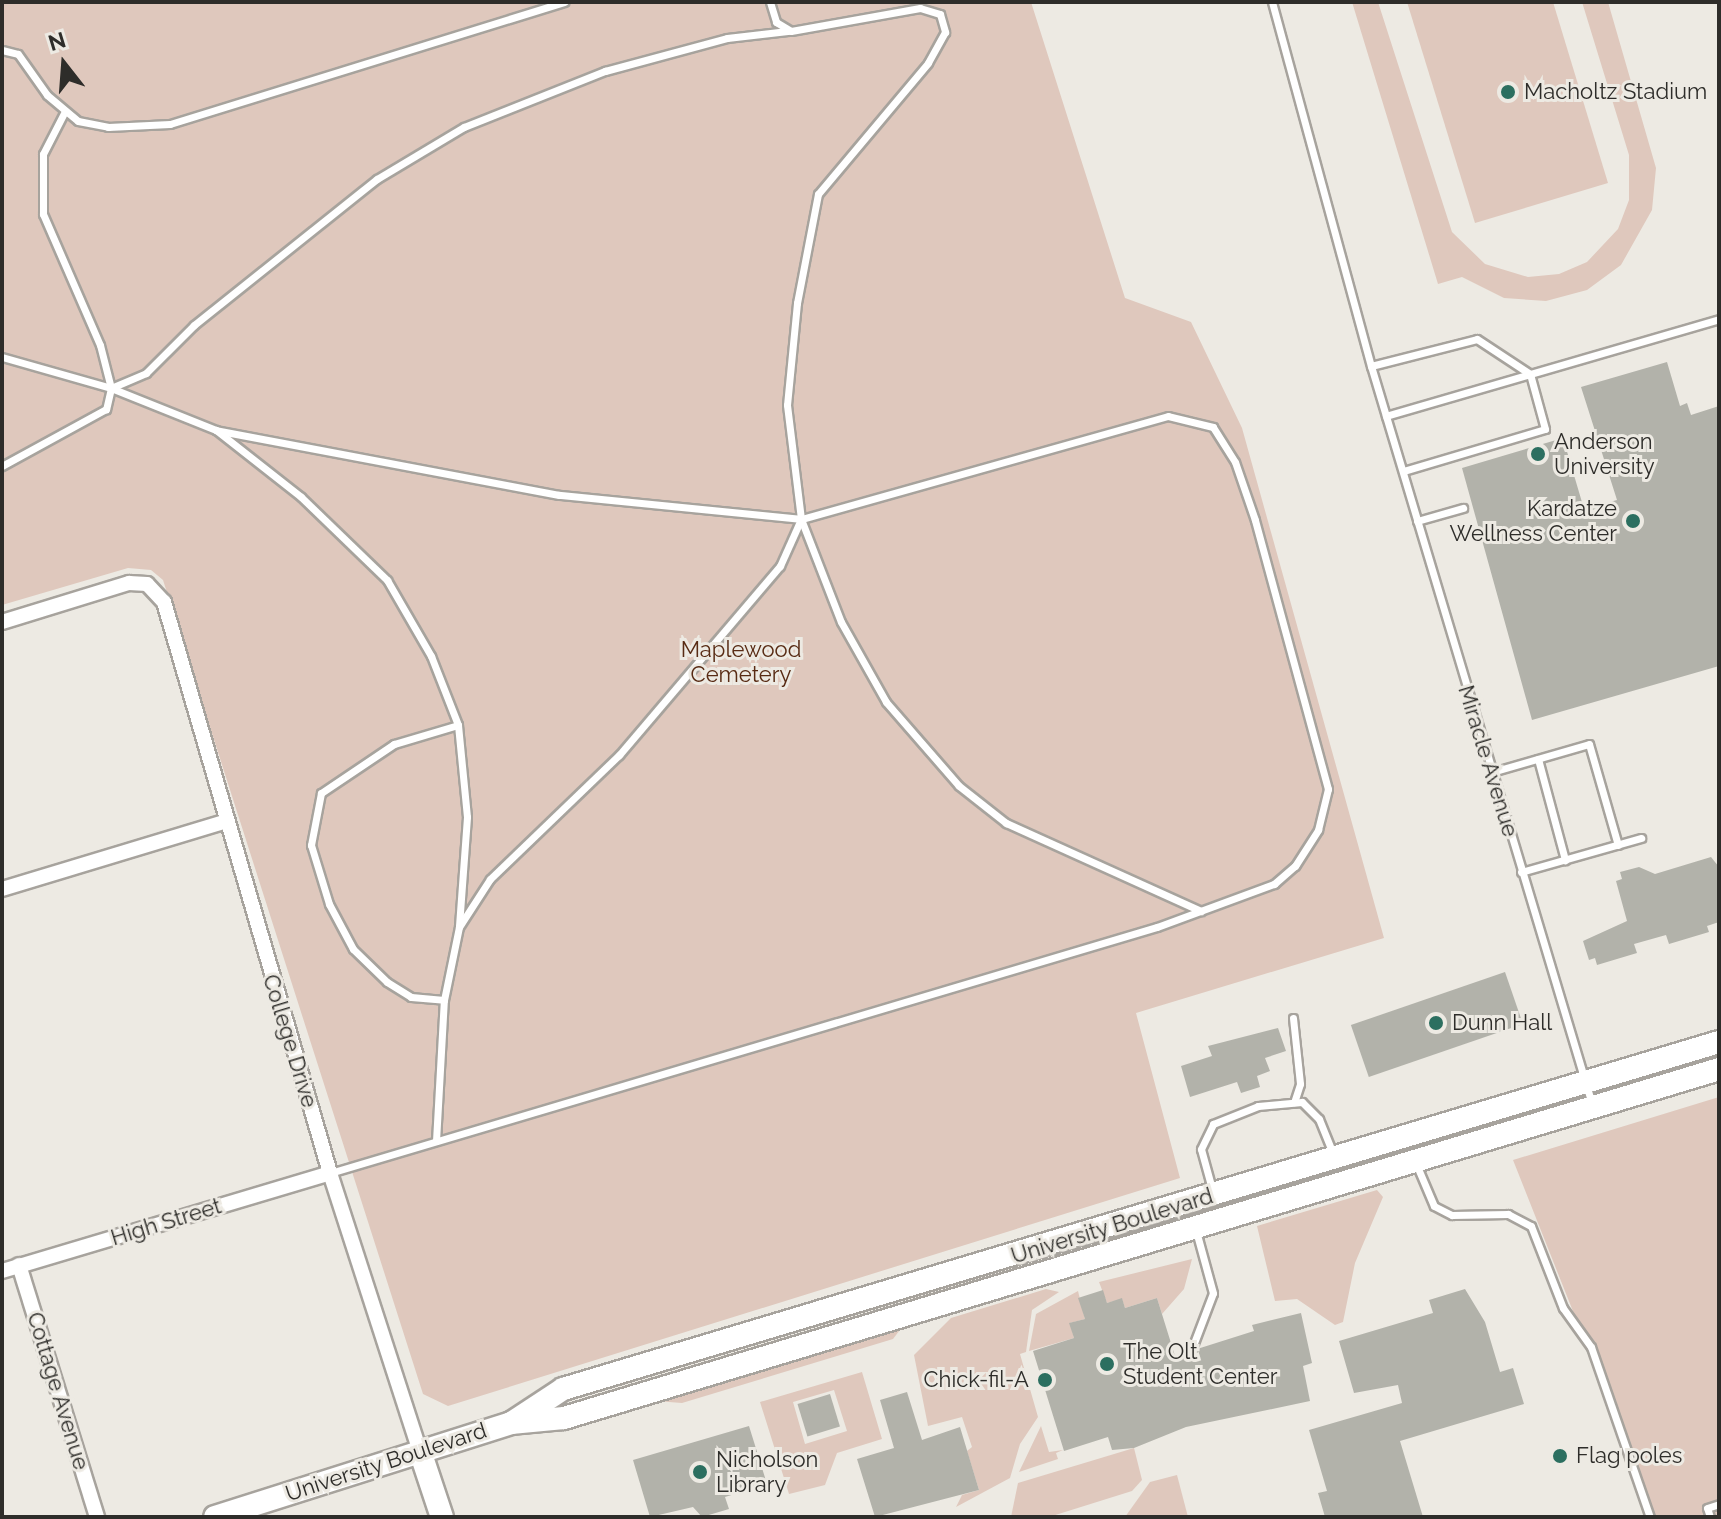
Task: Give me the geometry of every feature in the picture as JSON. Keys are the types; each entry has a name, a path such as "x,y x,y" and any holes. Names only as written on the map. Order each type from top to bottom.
{"main road":[{"name":"University Boulevard","path":"511,1423 563,1389 1214,1195 1584,1079 1719,1042"},
{"name":"University Boulevard","path":"215,1517 511,1423 564,1418 1719,1069"},
{"name":"College Drive","path":"420,1451 442,1517"}],"street":[{"name":"College Drive","path":"2,622 129,583 147,584 164,602 224,822 330,1173 420,1451"},
{"path":"2,889 224,822"},
{"name":"High Street","path":"2,1271 330,1173"},
{"path":"1214,1195 1223,1218"},
{"name":"Cottage Avenue","path":"19,1265 97,1517"},
{"path":"627,1370 636,1396"}],"lane":[{"path":"2,50 18,54 64,113 108,127 170,124 565,2"},
{"path":"770,2 776,22 791,31"},
{"name":"Miracle Avenue","path":"1272,2 1371,366 1593,1106"},
{"path":"111,388 146,373 194,325 377,179 464,127 605,71 727,38 791,31 920,8 940,14 945,32 928,63 818,194 787,405 801,519 841,622 886,702 959,786 1006,823 1201,911"},
{"path":"2,466 106,409 111,388 100,345 43,214 43,154 64,113"},
{"path":"1386,416 1719,319"},
{"path":"1371,366 1477,339 1530,374 1545,429 1403,471"},
{"path":"2,357 111,388 216,430 559,495 801,519 1168,416 1213,427 1235,462 1255,520 1328,789 1318,830 1295,866 1274,884 1201,911 330,1173"},
{"path":"216,430 301,497 387,580 431,656 458,725 467,817 459,927 444,1000 436,1141"},
{"path":"1417,521 1463,508"},
{"path":"459,927 522,842 619,755 780,566 801,519"},
{"path":"444,1000 411,997 353,949 329,904 311,845 321,793 394,744 458,725"},
{"path":"1492,772 1589,744 1618,845"},
{"path":"1538,759 1565,860"},
{"path":"1521,872 1641,838"},
{"path":"1293,1018 1300,1084 1294,1102"},
{"path":"1214,1195 1201,1149 1213,1124 1258,1106 1294,1102 1319,1119 1335,1158"},
{"path":"1415,1160 1434,1206 1452,1215 1508,1214 1531,1226 1563,1308 1591,1347 1650,1517"},
{"path":"1194,1343 1213,1293 1195,1227"},
{"path":"1710,1517 1707,1508 1719,1504"}],"green space":[{"name":"Maplewood Cemetery","path":"2,2 1031,2 1125,298 1191,322 1242,428 1384,938 1136,1013 1180,1178 448,1406 423,1394 163,580 151,570 128,568 2,605"},
{"path":"1352,2 1378,2 1452,232 1485,264 1528,277 1559,274 1587,262 1618,229 1629,200 1629,155 1582,2 1608,2 1656,168 1652,210 1621,265 1587,290 1546,301 1504,298 1462,277 1438,284"},
{"name":"Macholtz Stadium","path":"1407,2 1553,2 1608,183 1475,223"},
{"path":"1719,1097 1719,1517 1648,1517 1626,1445 1513,1160"},
{"path":"1377,1190 1383,1197 1355,1263 1343,1322 1335,1325 1297,1299 1275,1301 1257,1226"},
{"path":"1192,1259 1184,1289 1162,1314 1157,1298 1125,1308 1122,1299 1107,1303 1099,1282"},
{"path":"1046,1289 1059,1292 1032,1310 1026,1352 1020,1354 1038,1417 1020,1444 1010,1478 956,1507 962,1495 979,1490 967,1451 972,1447 962,1417 928,1426 914,1355 951,1318"},
{"path":"1078,1291 1085,1319 1070,1323 1074,1338 1029,1351 1036,1314"},
{"path":"906,1322 893,1339 682,1403 656,1401"},
{"path":"862,1372 882,1439 837,1453 825,1485 789,1494 760,1402","holes":["834,1390 847,1431 805,1444 793,1402"]},
{"path":"1041,1426 1049,1452 1063,1450 1056,1453 1058,1459 1019,1472"},
{"path":"1134,1448 1142,1480 1132,1491 1049,1517 1011,1517 1018,1483"},
{"path":"1177,1475 1188,1517 1125,1517 1150,1482"}],"building":[{"name":"Kardatze Wellness Center","path":"1667,362 1680,406 1687,403 1691,415 1719,406 1719,666 1532,720 1462,468 1563,438 1584,509 1617,500 1581,387"},
{"path":"1711,857 1719,867 1719,922 1707,926 1709,932 1669,944 1666,935 1634,944 1637,953 1597,965 1595,958 1589,960 1583,941 1627,921 1616,881 1622,879 1620,872 1639,867 1655,874"},
{"name":"Dunn Hall","path":"1505,972 1523,1024 1369,1077 1351,1025"},
{"path":"1278,1028 1286,1051 1265,1058 1270,1071 1257,1076 1260,1087 1241,1093 1237,1082 1190,1097 1181,1066 1212,1056 1208,1046"},
{"path":"1465,1289 1485,1322 1500,1372 1513,1368 1524,1404 1400,1441 1423,1517 1325,1517 1318,1493 1327,1491 1309,1430 1402,1403 1398,1385 1354,1393 1339,1341 1433,1313 1429,1300"},
{"name":"The Olt Student Center","path":"1103,1290 1107,1303 1122,1298 1125,1308 1157,1298 1175,1356 1254,1331 1252,1325 1301,1313 1312,1363 1303,1366 1310,1401 1186,1427 1134,1448 1112,1450 1108,1437 1064,1451 1033,1351 1074,1338 1069,1323 1085,1319 1078,1298"},
{"path":"907,1392 922,1440 960,1427 979,1490 875,1517 857,1459 894,1448 880,1400"},
{"path":"830,1394 840,1427 807,1436 797,1404"},
{"name":"Nicholson Library","path":"749,1426 767,1484 725,1497 729,1509 702,1517 693,1507 650,1517 633,1460"}],"place":[{"name":"Macholtz Stadium","path":"1508,92"},
{"name":"Anderson University","path":"1538,454"},
{"name":"Kardatze Wellness Center","path":"1633,521"},
{"name":"Dunn Hall","path":"1436,1023"},
{"name":"The Olt Student Center","path":"1107,1364"},
{"name":"Chick-fil-A","path":"1045,1380"},
{"name":"Flag poles","path":"1560,1456"},
{"name":"Nicholson Library","path":"700,1472"}]}
